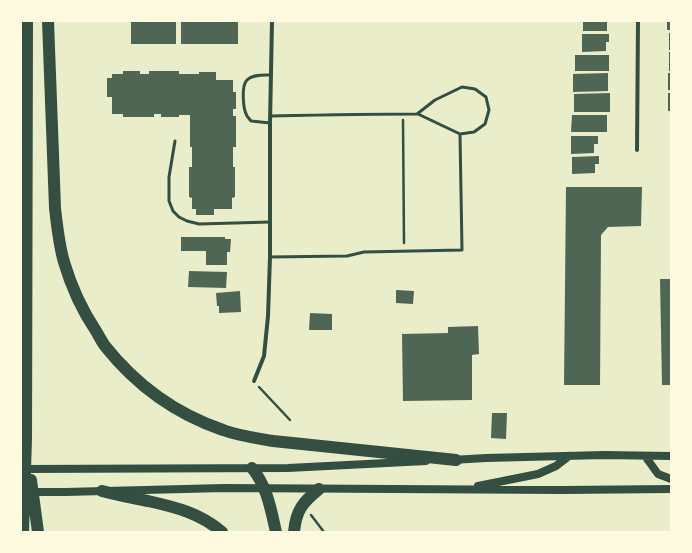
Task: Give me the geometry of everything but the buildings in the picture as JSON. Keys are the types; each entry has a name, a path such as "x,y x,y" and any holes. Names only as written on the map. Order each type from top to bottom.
{"highway":[{"path":"24,532 26,439 27,21"},
{"path":"48,21 55,208 59,236 64,262 73,288 86,316 105,346 145,387 172,406 199,421 224,430 248,437 273,441 456,460"},
{"path":"26,439 38,532"},
{"path":"252,468 258,474 265,488 276,532"},
{"path":"294,532 295,521 300,508 319,489"},
{"path":"102,491 177,508 201,518 222,532"}],"main road":[{"path":"462,489 538,474 556,466 569,456"},
{"path":"645,456 658,474 671,479"},
{"path":"21,469 288,468 486,458 671,456"},
{"path":"21,492 216,488 671,489"}],"street":[{"path":"254,381 264,356 268,316 272,21"},
{"path":"637,150 638,21"}],"lane":[{"path":"270,123 251,121 244,108 243,90 247,80 257,75 271,75"},
{"path":"270,116 417,114 460,134 474,132 485,124 489,110 486,97 475,89 462,87 435,100 417,114"},
{"path":"270,257 347,256 364,252 462,250 460,134"},
{"path":"175,141 169,177 169,201 179,217 199,224 270,222"}],"path":[{"path":"403,114 404,251"},
{"path":"254,381 290,420"},
{"path":"311,514 324,532"}]}
